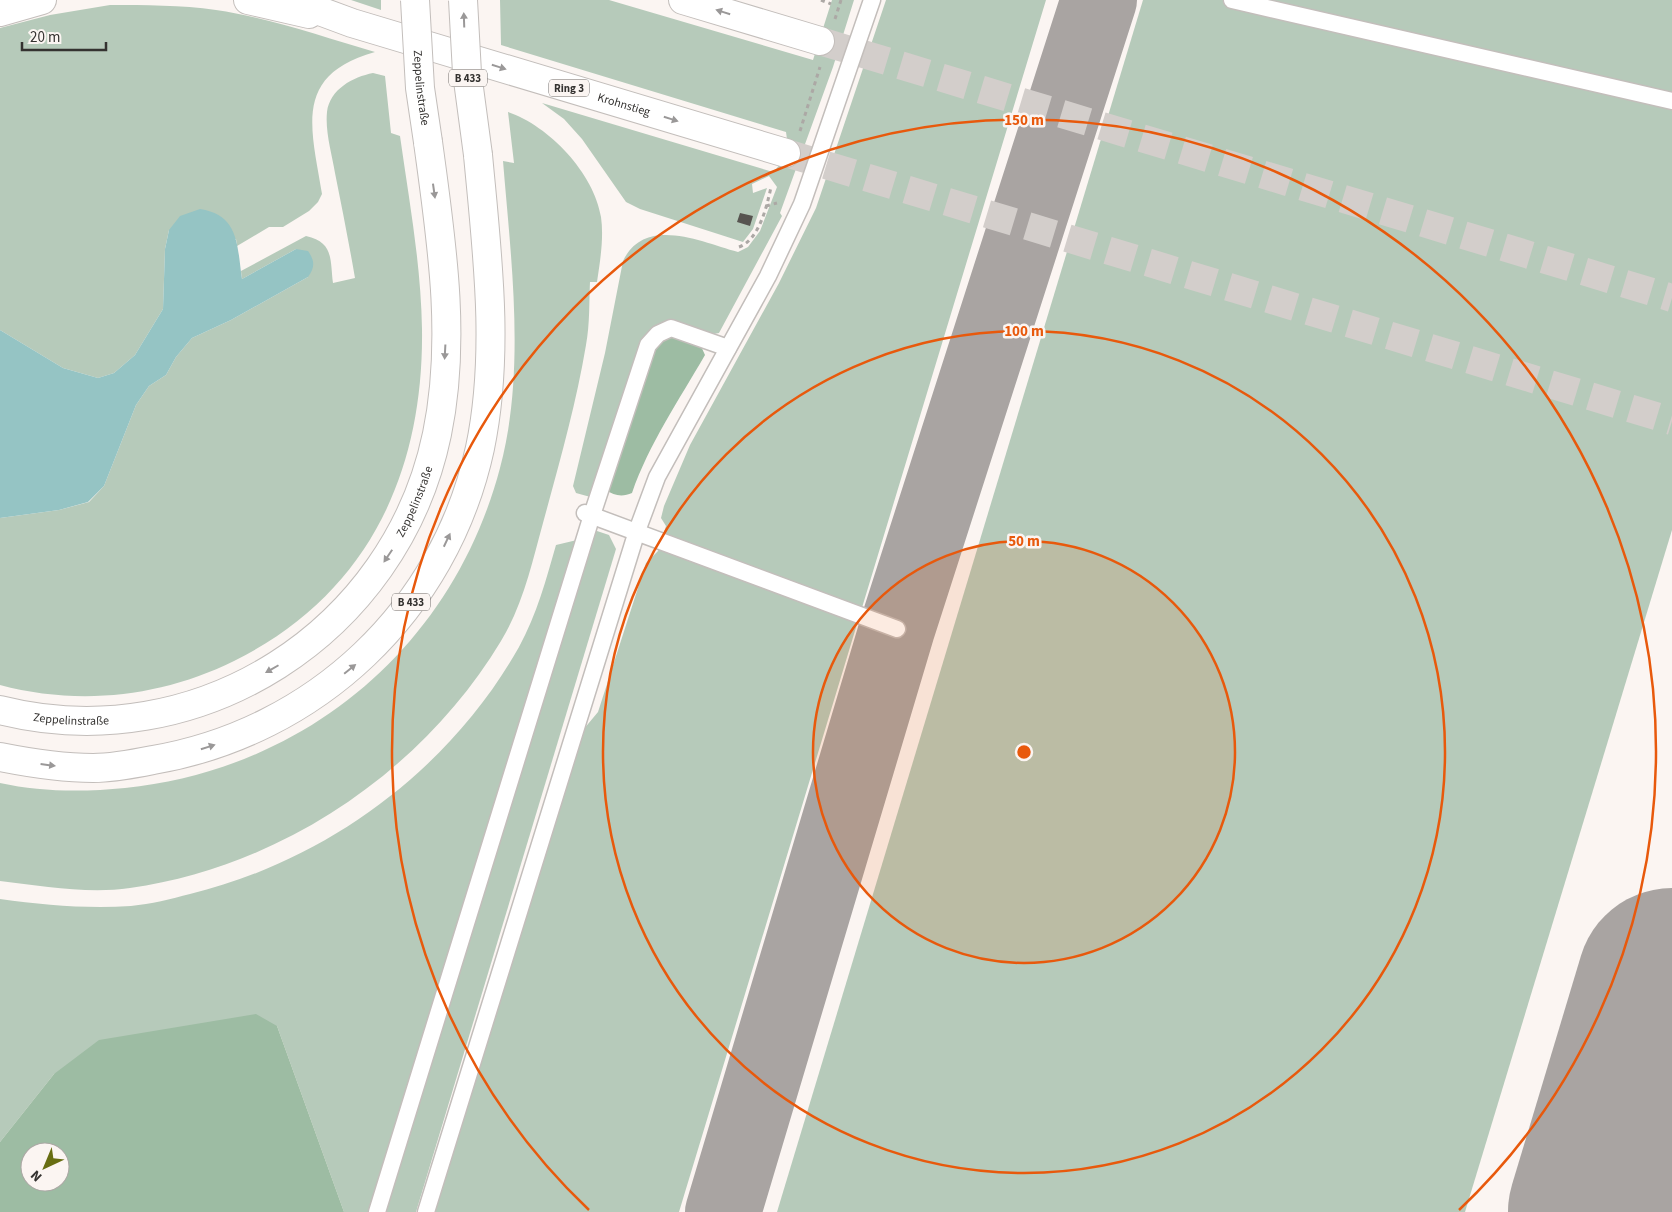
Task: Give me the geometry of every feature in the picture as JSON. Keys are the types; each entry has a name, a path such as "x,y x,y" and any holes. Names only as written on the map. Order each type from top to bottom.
{"highway":[{"path":"0,12 42,0"},
{"path":"248,0 352,23"},
{"name":"Krohnstieg","path":"290,0 352,23 792,147"},
{"name":"Zeppelinstraße","path":"0,710 62,721 120,720 154,714 214,698 263,674 303,648 342,614 375,575 401,536 421,491 431,460 442,408 446,327 446,293 442,246 420,88 415,0"},
{"name":"B 433","path":"0,757 61,766 95,768 166,758 205,749 240,736 292,709 354,666 388,631 411,602 431,571 460,513 473,477 488,394 490,304 478,155 467,73 463,0"},
{"path":"683,0 825,42"},
{"path":"743,0 825,42"}],"lane":[{"path":"426,1212 637,531 657,477 768,276 802,204 872,0"},
{"path":"1232,0 1672,101"},
{"path":"377,1212 589,514 648,345 658,334 671,328 728,348"},
{"path":"589,514 897,629"}],"path":[{"path":"820,0 831,4"},
{"path":"792,147 840,0"},
{"path":"739,247 746,245 757,230 771,187"},
{"path":"766,206 776,204 780,198"}],"green space":[{"path":"351,0 381,0 381,10"},
{"path":"500,0 609,0 813,60 832,0 854,0 833,67 780,213 782,216 719,333 708,335 670,324 594,498 576,493 573,486 605,353 623,261 633,247 645,239 659,235 691,238 738,252 748,247 760,231 777,187 769,176 752,184 753,193 767,188 753,229 743,242 640,209 626,202 582,139 564,119 542,103 773,172 781,163 785,154 786,132 501,45"},
{"path":"886,0 1046,0 679,1212 434,1212 583,730 598,712 646,563 658,551 666,526 661,518 664,506 690,445 779,283 816,208"},
{"path":"1143,0 1672,0 1672,530 1465,1212 777,1212"},
{"path":"110,5 190,7 236,13 296,28 375,52 349,62 331,74 319,89 314,106 312,126 322,194 318,202 309,211 283,227 269,227 237,246 236,239 169,230 165,249 163,309 135,355 114,373 98,378 63,368 0,330 0,28 50,15"},
{"path":"373,73 385,76 391,133 400,136 417,256 422,329 420,382 412,433 398,480 379,525 352,565 320,602 280,634 234,661 206,673 178,683 149,690 90,696 60,695 0,685 0,518 59,510 89,502 104,486 136,405 149,386 166,375 176,357 192,338 231,320 308,277 296,249 242,279 241,271 306,236 315,239 326,247 331,260 333,283 355,278 329,143 327,112 333,97 344,85"},
{"path":"508,112 539,128 567,153 579,168 597,200 602,233 597,282 590,282 586,345 567,434 526,584 509,627 501,641 469,688 431,731 389,771 343,805 293,835 241,859 186,877 130,888 81,890 0,881 0,783 62,790 125,788 191,776 254,755 311,725 363,688 409,642 447,590 478,532 500,468 508,431 513,393 514,315 503,161 514,163"},
{"path":"673,337 700,344 705,355 647,457 632,493 612,494 606,490 651,351 662,340"},
{"path":"591,529 609,535 616,549 416,1212 382,1212"},
{"path":"577,540 373,1212 344,1212 277,1026 54,1074 0,1142 0,899 82,907 115,907 153,903 240,879 289,859 336,834 380,804 420,771 458,733 491,692 519,647 536,609 556,545"},
{"path":"256,1014 277,1026 344,1212 0,1212 0,1142 54,1074 99,1040"}],"water":[{"path":"200,209 213,212 230,225 237,244 242,279 296,249 308,251 313,261 313,267 308,277 231,320 192,338 176,357 166,375 149,386 136,405 104,486 88,502 59,510 0,518 0,330 63,368 98,378 114,373 135,355 163,309 165,249 169,230 180,216"}],"building":[{"path":"740,213 753,216 750,226 737,222"}],"taxiway":[{"path":"723,1212 897,629 1099,0"}],"runway":[{"path":"1603,1212 1672,983"}],"tunnel":[{"path":"820,41 1672,298"},
{"path":"786,153 1672,421"}]}
